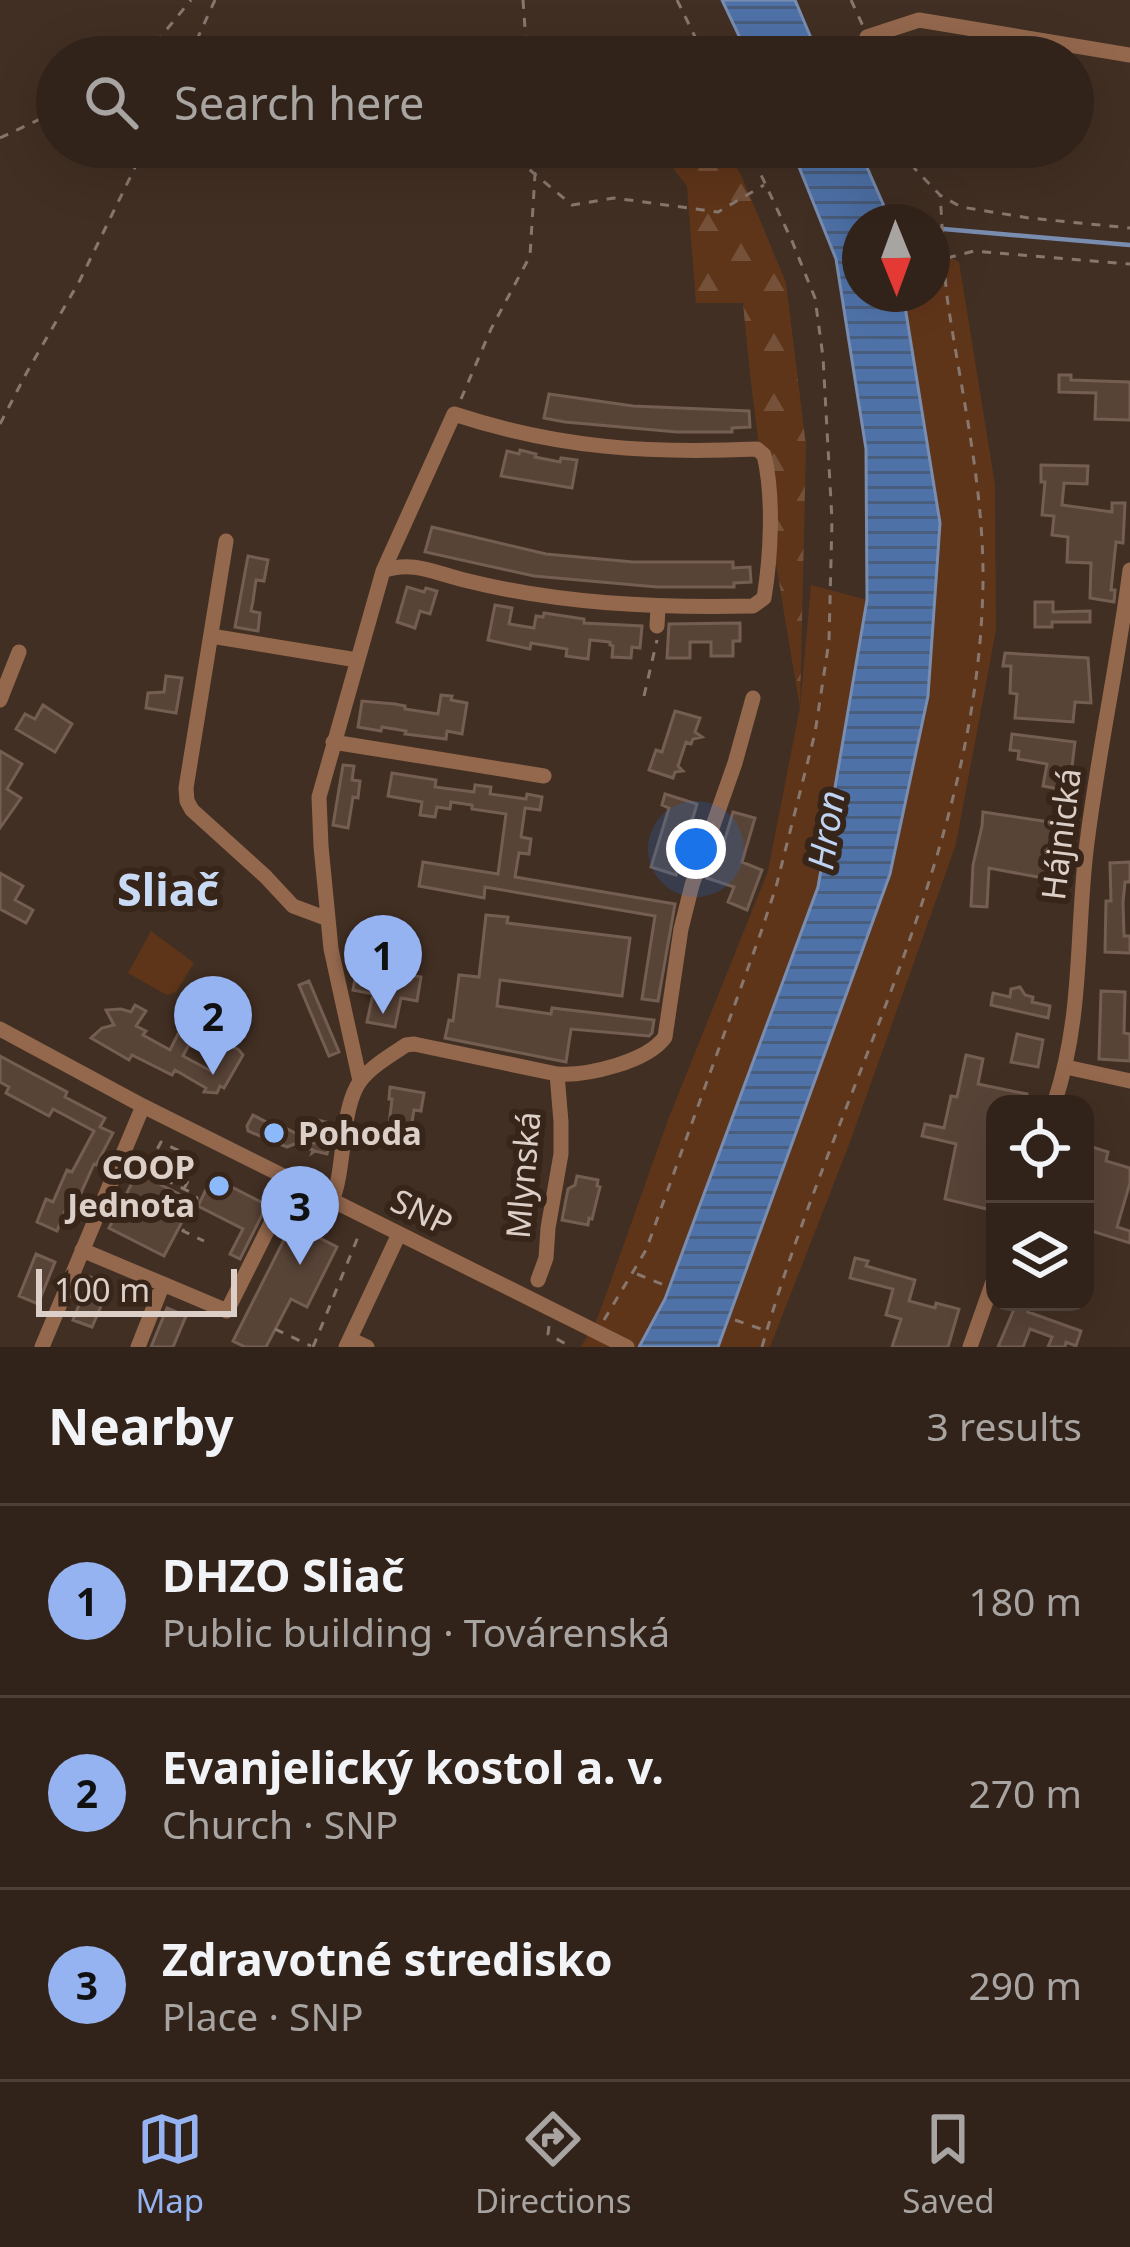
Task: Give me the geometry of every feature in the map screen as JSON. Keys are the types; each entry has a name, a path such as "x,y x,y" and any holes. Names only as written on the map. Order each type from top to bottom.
{"street":[{"path":"870,36 919,20 1015,36"},
{"path":"1094,49 1130,55"},
{"path":"360,1081 331,950 318,811 322,782 383,571 454,414 527,434 606,447 647,452 757,448 764,455 768,576 764,598 753,606 658,608 531,595 406,564 383,571"},
{"path":"226,541 187,801 293,906 328,919"},
{"name":"Hájnická","path":"1057,1095 1076,1010 1088,829 1130,570"},
{"path":"657,626 658,608"},
{"path":"211,636 357,660"},
{"path":"0,700 19,652"},
{"path":"332,1201 349,1110 360,1081 406,1045 557,1074 589,1073 622,1062 652,1051 664,1037 692,885 753,698"},
{"path":"334,742 544,776"},
{"name":"SNP","path":"0,1029 332,1201 600,1327 627,1347"},
{"path":"1066,1067 1130,1081"},
{"name":"Mlynská","path":"538,1280 546,1258 561,1154 557,1074"},
{"path":"42,1347 142,1106"},
{"path":"82,1250 227,1311 292,1181"},
{"path":"367,1347 348,1343 399,1234"},
{"path":"137,1347 163,1284"},
{"path":"970,1347 986,1302"}],"path":[{"path":"161,36 191,0"},
{"path":"199,36 215,0"},
{"path":"524,0 526,36"},
{"path":"677,0 695,36"},
{"path":"0,138 36,121"},
{"path":"0,424 80,280 135,168"},
{"path":"528,168 572,206 614,198 718,212 766,184"},
{"path":"454,414 530,256 535,168"},
{"path":"600,1327 646,1250 776,887 815,733 829,641 831,468 818,318 815,298 758,168"},
{"path":"915,168 940,195 961,207 1130,228"},
{"path":"940,195 941,204"},
{"path":"950,258 974,251 1130,264"},
{"path":"762,1347 823,1170 909,946 950,809 967,732 981,614 982,547 976,471 949,312"},
{"path":"644,696 657,626"},
{"path":"167,1130 146,1170 197,1198 183,1232 204,1241"},
{"path":"161,1142 198,1160"},
{"path":"184,1189 204,1148"},
{"path":"275,1329 313,1347 360,1232"},
{"path":"634,1272 669,1287"},
{"path":"552,1320 548,1334 571,1347"},
{"path":"736,1320 766,1331"}],"green space":[{"path":"737,168 786,283 806,446 800,707 760,455 743,303 696,303 687,186 675,171"},
{"path":"950,257 959,262 995,485 996,630 956,844 850,1142 770,1347 718,1347 890,874 928,696 940,523 906,312 950,312"},
{"path":"811,585 867,600 818,887 664,1299 639,1347 581,1347 598,1317 668,1120 768,871 800,707"},
{"path":"151,931 194,963 176,992 167,995 128,973"}],"water":[{"path":"722,0 795,0 810,36 739,36"},
{"path":"799,168 867,168 883,204 842,204 842,297 836,259"},
{"path":"844,312 906,312 940,523 928,696 890,874 718,1347 639,1347 665,1299 818,887 867,600 866,449"}],"building":[{"path":"1059,375 1071,375 1071,380 1130,382 1130,420 1095,419 1096,393 1059,392"},
{"path":"549,394 633,406 749,411 750,427 732,428 732,432 677,432 565,422 544,418"},
{"path":"520,450 560,462 561,458 577,460 572,488 501,476 507,451 519,454"},
{"path":"1041,465 1088,466 1087,484 1064,483 1062,505 1112,512 1112,503 1125,503 1123,543 1116,542 1114,602 1090,598 1091,563 1067,562 1068,537 1052,535 1054,516 1042,515 1045,482 1041,482"},
{"path":"432,527 546,554 633,562 733,562 733,568 750,567 751,582 734,583 734,587 657,587 534,576 425,552"},
{"path":"248,556 268,560 264,581 256,580 251,611 260,613 258,631 235,627"},
{"path":"407,587 437,591 430,614 420,611 415,628 397,622"},
{"path":"1035,602 1053,602 1053,612 1090,611 1090,622 1035,627"},
{"path":"495,605 512,608 509,624 534,628 536,616 544,613 584,619 584,623 642,626 640,648 632,647 631,658 612,657 610,642 590,640 588,659 566,656 567,649 531,643 530,649 488,640"},
{"path":"740,623 740,641 733,641 733,656 711,656 711,642 690,642 690,658 667,658 669,624"},
{"path":"1005,653 1088,658 1091,703 1075,702 1073,722 1015,718 1017,694 1010,693 1011,666 1003,666"},
{"path":"166,676 182,678 176,713 146,708 148,693 164,692"},
{"path":"441,695 467,703 462,734 447,731 446,739 358,727 362,701 438,714"},
{"path":"43,705 72,724 55,752 16,729 25,714 35,719"},
{"path":"675,711 700,718 695,732 702,737 686,742 678,766 683,771 675,772 673,778 649,770 656,750 662,752"},
{"path":"1012,734 1075,742 1069,791 1043,786 1047,764 1018,759 1019,751 1010,750"},
{"path":"0,751 22,764 7,789 21,798 0,828"},
{"path":"343,765 354,766 352,780 360,781 348,828 333,825"},
{"path":"392,773 436,780 435,787 474,792 475,785 491,787 490,794 542,797 540,810 525,808 521,837 531,839 529,854 519,853 515,877 675,904 658,1001 642,999 655,916 485,887 484,898 419,886 423,862 498,874 506,814 451,802 450,809 437,807 435,817 420,815 422,802 388,796"},
{"path":"665,794 697,804 676,875 651,867 669,808 662,805"},
{"path":"733,812 755,818 742,862 762,870 747,910 728,902 734,887 707,878"},
{"path":"983,812 1063,824 1061,838 1055,837 1053,852 1048,852 1043,878 989,868 987,907 971,906"},
{"path":"1130,862 1123,902 1124,936 1130,936 1130,953 1105,952 1110,863"},
{"path":"0,873 23,886 15,900 33,910 26,923 0,909"},
{"path":"486,915 508,917 507,923 630,938 622,996 500,980 497,1006 654,1020 652,1033 571,1029 566,1062 445,1038 449,1020 453,1021 459,975 479,977"},
{"path":"357,966 421,977 417,1001 401,998 395,1027 367,1022 373,994 353,990"},
{"path":"309,981 339,1052 329,1056 299,985"},
{"path":"1020,987 1033,997 1032,1002 1050,1006 1048,1018 991,1005 993,993 1010,997 1011,989"},
{"path":"1101,991 1125,992 1124,1033 1130,1034 1130,1061 1099,1059"},
{"path":"135,1005 146,1011 136,1026 146,1031 143,1035 170,1050 180,1030 193,1037 183,1056 211,1071 225,1045 238,1049 243,1055 224,1088 204,1092 206,1088 175,1070 172,1075 132,1055 129,1060 91,1038 114,1025 106,1010 131,1012"},
{"path":"1017,1034 1043,1040 1038,1067 1011,1062"},
{"path":"966,1055 983,1059 978,1084 1027,1094 986,1095 986,1209 945,1199 956,1144 922,1136 925,1124 944,1128 951,1096 957,1097"},
{"path":"0,1056 67,1092 65,1097 105,1118 100,1127 113,1133 76,1204 69,1201 57,1231 37,1222 46,1199 53,1202 67,1170 72,1172 94,1131 53,1109 49,1116 6,1093 9,1087 0,1082"},
{"path":"390,1087 424,1093 411,1128 389,1125"},
{"name":"Pohoda","path":"253,1115 314,1143 318,1120 334,1124 332,1135 320,1146 327,1154 294,1144 287,1147 248,1131"},
{"path":"1094,1148 1108,1152 1106,1161 1130,1168 1117,1227 1130,1231 1130,1243 1094,1232"},
{"path":"137,1173 193,1201 164,1256 109,1228"},
{"path":"577,1176 598,1180 600,1187 588,1225 562,1220 568,1189"},
{"path":"212,1177 267,1205 240,1259 230,1254 243,1229 198,1206"},
{"path":"292,1224 337,1247 307,1307 291,1299 266,1347 245,1347 233,1341"},
{"path":"36,1254 55,1262 38,1304 19,1296"},
{"path":"855,1258 868,1261 866,1266 915,1280 909,1301 959,1309 948,1347 892,1347 901,1319 886,1315 893,1289 850,1278"},
{"path":"90,1277 110,1285 92,1327 73,1320"},
{"path":"167,1308 186,1316 173,1347 151,1347"},
{"path":"1013,1311 1028,1311 1081,1331 1076,1346 1066,1342 1065,1347 1048,1347 1052,1337 1030,1329 1023,1347 998,1347"}],"waterway":[{"path":"950,230 1130,245"}],"place":[{"name":"DHZO Sliač","path":"383,1014"},
{"name":"Evanjelický kostol a. v.","path":"213,1075"},
{"name":"Pohoda","path":"274,1133"},
{"name":"COOP Jednota","path":"219,1186"},
{"name":"Zdravotné stredisko","path":"300,1265"}],"district":[{"name":"Sliač","path":"168,890"}],"water label":[{"name":"Hron","path":"826,830"}]}
